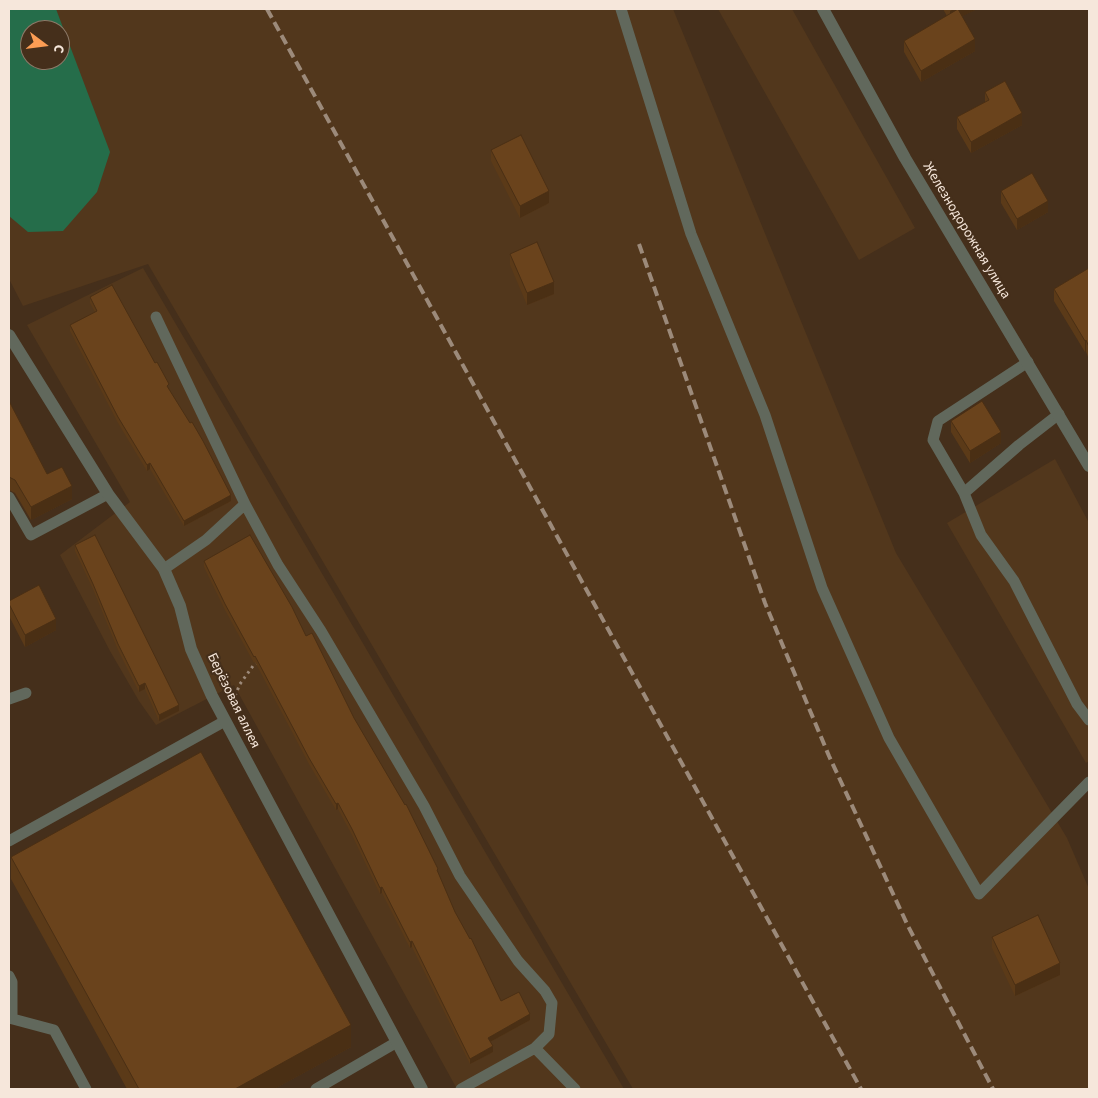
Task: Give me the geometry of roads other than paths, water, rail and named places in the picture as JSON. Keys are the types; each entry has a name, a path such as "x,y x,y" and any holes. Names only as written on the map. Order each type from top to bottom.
{"street":[{"name":"Железнодорожная улица","path":"822,9 905,158 1089,466"},
{"name":"Берёзовая аллея","path":"9,334 108,494 164,569 180,606 191,649 225,721 422,1089"}],"lane":[{"path":"621,9 691,234 765,415 822,588 889,738 979,894 1089,782"},
{"path":"156,317 245,504 278,565 321,631 419,798 460,876 518,961 545,991 552,1003 549,1034 535,1048 461,1089"},
{"path":"1028,362 938,420 933,440 964,493 981,536 1014,580 1077,704 1089,720"},
{"path":"964,493 1059,414"},
{"path":"9,497 31,535 108,494"},
{"path":"164,569 206,540 245,504"},
{"path":"9,699 26,693"},
{"path":"9,841 225,721"},
{"path":"9,976 12,982 10,1018 54,1030 86,1089"},
{"path":"316,1089 397,1042"},
{"path":"535,1048 575,1089"}],"railway":[{"path":"267,9 861,1089"},
{"path":"639,244 765,603 829,756 908,926 993,1089"}]}
